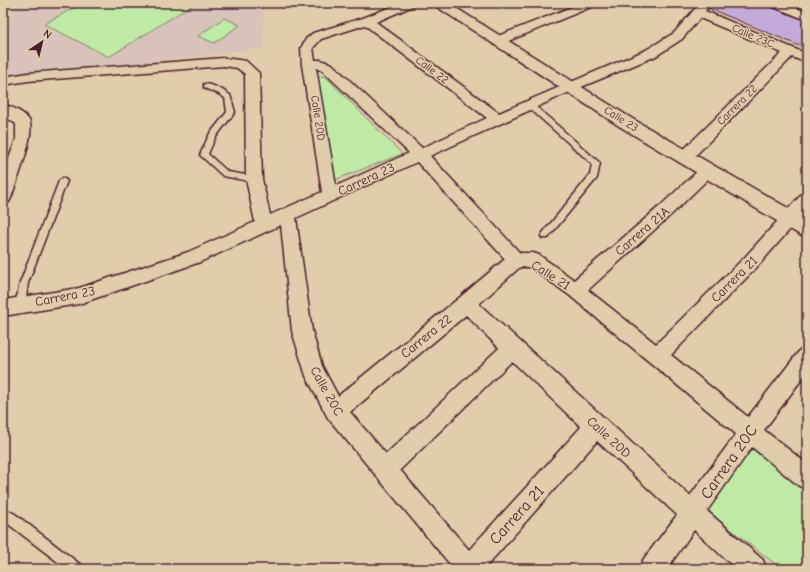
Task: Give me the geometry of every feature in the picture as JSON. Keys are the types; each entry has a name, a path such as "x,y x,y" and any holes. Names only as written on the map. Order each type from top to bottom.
{"street":[{"path":"367,21 411,3"},
{"name":"Calle 23","path":"438,3 569,87 684,158 807,229"},
{"path":"498,41 592,3"},
{"path":"777,4 807,16"},
{"name":"Calle 23C","path":"702,8 807,59"},
{"name":"Carrera 23","path":"3,308 79,296 119,284 194,257 288,216 419,154 661,48 678,36 702,8"},
{"name":"Calle 20D","path":"330,195 309,65 308,48 310,42 317,36 367,21"},
{"name":"Calle 22","path":"367,21 497,120"},
{"name":"Carrera 22","path":"684,158 790,52"},
{"path":"3,81 28,77 224,62 241,64 252,73 254,179 264,226"},
{"name":"Calle 21","path":"309,65 320,64 327,67 419,154 516,260 533,260 575,290 807,478"},
{"path":"3,109 12,113 23,122 23,139 3,198"},
{"name":"Carrera 21A","path":"575,290 666,210 707,171"},
{"name":"Carrera 21","path":"657,356 751,262 807,199"},
{"name":"Calle 20C","path":"288,216 302,331 313,369 335,411 470,568"},
{"name":"Carrera 22","path":"335,411 466,304 516,260"},
{"name":"Calle 20D","path":"466,304 596,426 693,512 754,569"},
{"path":"385,470 512,348"},
{"name":"Carrera 20C","path":"652,569 750,432 807,356"},
{"name":"Carrera 21","path":"470,568 596,426"}],"lane":[{"path":"206,86 221,92 228,97 230,112 212,137 204,155 226,174 254,179"},
{"path":"530,105 596,163 594,176 545,236"},
{"path":"20,305 24,283 63,181"},
{"path":"3,514 11,518 77,569"}],"shaded area":[{"path":"16,3 263,3 264,48 3,79 3,45"}],"green space":[{"path":"83,3 195,3 109,57 44,24"},
{"path":"224,18 240,25 214,43 198,36"},
{"path":"315,75 326,77 402,154 332,181"},
{"path":"753,443 807,485 807,569 782,569 707,511"}],"building":[{"path":"714,3 760,3 807,21 807,49 708,8"}]}
